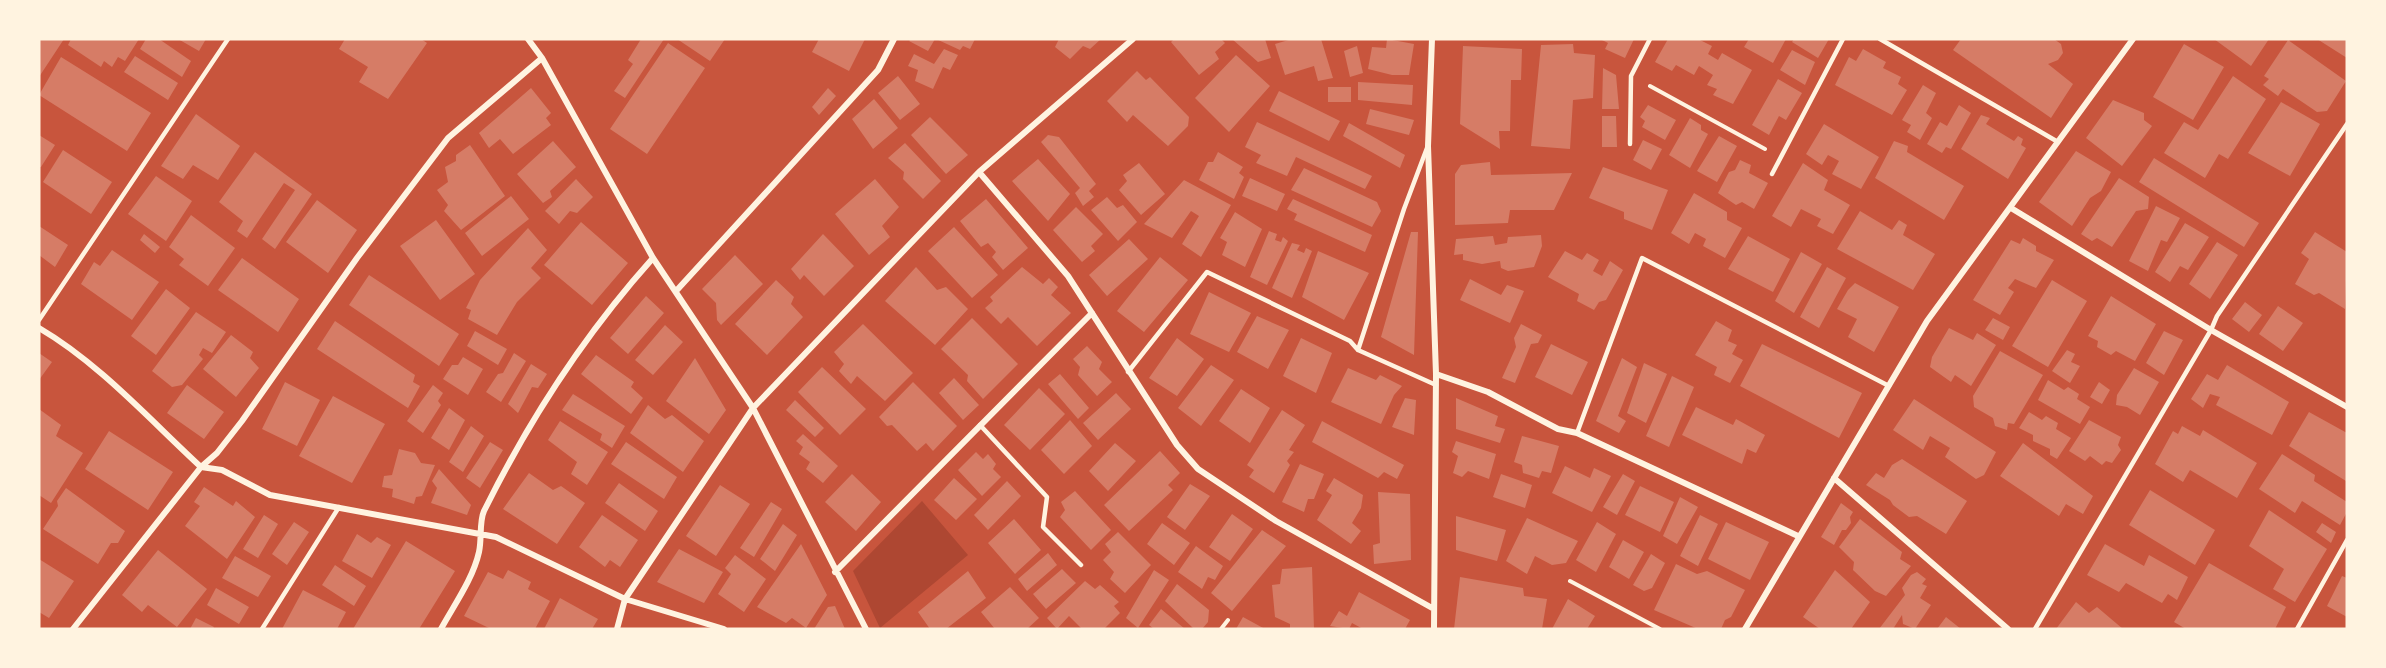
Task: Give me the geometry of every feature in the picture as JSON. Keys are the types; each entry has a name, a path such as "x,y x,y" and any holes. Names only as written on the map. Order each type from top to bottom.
{"street":[{"path":"528,39 542,58 653,258 677,290 753,408 866,629"},
{"path":"677,290 878,69 894,39"},
{"path":"618,629 625,599 753,408 979,172 1133,39"},
{"path":"1432,39 1428,146 1436,374 1434,629"},
{"path":"1744,629 1927,321 2133,39"},
{"path":"73,629 201,467 217,453 242,421 357,258 447,138 542,58"},
{"path":"979,172 1068,276 1177,445 1198,469 1276,521 1434,609"},
{"path":"2011,208 2211,330 2347,407"},
{"path":"441,629 479,553 482,514 525,436 572,360 610,306 653,258"},
{"path":"835,572 1092,313"},
{"path":"39,328 59,340 102,376 201,467 222,470 270,495 496,537 625,599 724,629"},
{"path":"1436,374 1488,392 1558,429 1577,433 1798,536"},
{"path":"1834,478 2008,629"}],"lane":[{"path":"39,320 228,39"},
{"path":"1630,144 1631,76 1650,39"},
{"path":"1772,174 1843,39"},
{"path":"1880,39 2058,142"},
{"path":"2035,629 2211,330 2217,316 2347,124"},
{"path":"2340,136 2347,140"},
{"path":"1358,350 1404,209 1428,146"},
{"path":"1577,433 1642,258 1888,386"},
{"path":"1128,372 1207,272 1350,341 1358,350 1436,385"},
{"path":"980,425 1047,497 1043,527 1081,566"},
{"path":"262,629 339,507"},
{"path":"2297,629 2347,540"}],"path":[{"path":"1631,76 1781,158"},
{"path":"1569,581 1660,629"},
{"path":"1221,629 1228,620"}],"shaded area":[{"path":"922,501 968,555 880,628 853,571"}],"building":[{"path":"39,39 64,39 39,77"},
{"path":"71,39 139,39 125,61 118,57 112,67 104,61 101,67 68,45"},
{"path":"146,39 159,39 191,61 182,77 140,49"},
{"path":"178,39 206,39 199,51"},
{"path":"345,39 421,39 427,43 388,99 359,82 368,67 339,49"},
{"path":"641,39 664,39 625,98 614,91 633,64 628,60"},
{"path":"677,39 725,39 710,61"},
{"path":"819,39 865,39 849,71 812,52"},
{"path":"911,39 935,39 928,51 909,41"},
{"path":"936,39 975,39 970,49 963,46 960,50"},
{"path":"1059,39 1101,39 1090,49 1083,46 1070,59 1055,47"},
{"path":"1174,39 1221,39 1225,43 1215,52 1219,59 1199,75 1171,42"},
{"path":"1232,39 1265,39 1271,58 1258,62"},
{"path":"1292,39 1321,39 1333,78 1318,81 1314,66 1285,75 1275,44"},
{"path":"1387,39 1414,44 1409,75 1392,75 1368,69 1372,47 1386,48"},
{"path":"1600,39 1634,39 1625,58 1605,49 1608,43"},
{"path":"1668,39 1698,39 1712,46 1708,54 1718,60 1722,53 1752,70 1733,104 1713,95 1717,89 1707,85 1713,75 1699,66 1694,75 1676,65 1672,71 1655,62"},
{"path":"1749,39 1786,39 1773,63 1744,47"},
{"path":"1794,39 1829,39 1818,58 1792,42"},
{"path":"1961,39 2054,39 2061,44 2063,53 2058,60 2048,64 2073,84 2051,118 1953,50"},
{"path":"2214,39 2269,39 2251,66"},
{"path":"2317,39 2347,39 2347,58"},
{"path":"2288,40 2346,81 2327,111 2317,112 2283,89 2278,96 2263,85 2269,79 2264,76"},
{"path":"668,43 705,68 647,154 610,129"},
{"path":"1573,44 1574,53 1595,55 1593,98 1573,100 1570,149 1531,146 1541,45"},
{"path":"2184,44 2224,67 2193,120 2153,97"},
{"path":"1357,46 1363,73 1350,77 1344,51"},
{"path":"1463,46 1522,49 1521,80 1511,80 1510,131 1499,131 1500,149 1460,124"},
{"path":"944,49 958,55 950,70 943,67 933,89 915,81 918,70 908,66 914,54 934,64"},
{"path":"1863,49 1886,62 1883,68 1901,77 1898,84 1907,90 1892,115 1835,85 1849,57 1856,61"},
{"path":"1792,50 1815,62 1805,85 1780,70"},
{"path":"1236,55 1270,86 1229,132 1195,98"},
{"path":"135,56 178,83 168,100 124,72"},
{"path":"61,57 151,113 127,151 39,95"},
{"path":"1603,68 1616,75 1619,109 1602,109"},
{"path":"1137,71 1146,80 1150,77 1189,117 1188,126 1168,146 1133,115 1127,122 1107,101"},
{"path":"898,76 920,104 900,120 878,93"},
{"path":"2233,76 2266,99 2228,159 2219,154 2205,178 2164,153 2184,122 2198,130"},
{"path":"1778,79 1802,93 1786,120 1779,116 1769,135 1752,125"},
{"path":"1358,82 1413,85 1412,105 1358,100"},
{"path":"1923,85 1936,93 1926,113 1932,118 1920,140 1907,132 1911,125 1902,120"},
{"path":"1328,87 1351,87 1351,102 1328,102"},
{"path":"531,88 551,113 546,118 551,125 513,154 500,139 489,148 479,133"},
{"path":"828,88 836,96 819,115 812,107"},
{"path":"1279,91 1340,121 1329,141 1269,111"},
{"path":"874,99 898,128 873,149 852,119"},
{"path":"2113,100 2144,113 2144,120 2152,126 2122,166 2086,138"},
{"path":"2281,102 2320,124 2290,176 2248,153"},
{"path":"1648,105 1676,120 1665,140 1642,127 1645,121 1640,117"},
{"path":"1959,105 1971,113 1951,149 1946,147 1942,153 1927,144 1940,122 1947,126"},
{"path":"1370,109 1414,120 1409,135 1366,124"},
{"path":"196,114 240,146 218,180 193,165 183,179 161,166"},
{"path":"1981,115 1990,118 1986,124 2014,141 2018,136 2023,139 2021,145 2026,148 2008,179 1961,149"},
{"path":"1602,116 1616,116 1617,147 1602,147"},
{"path":"930,117 968,155 946,174 911,135"},
{"path":"1690,118 1701,125 1701,130 1708,134 1690,168 1669,155"},
{"path":"1257,122 1372,176 1365,189 1296,157 1287,176 1256,163 1261,155 1245,147"},
{"path":"1349,123 1405,155 1400,168 1343,136"},
{"path":"1824,124 1879,157 1861,189 1832,174 1839,161 1828,155 1822,165 1806,154"},
{"path":"39,135 55,145 41,167 39,167"},
{"path":"1048,135 1059,137 1096,184 1089,191 1094,197 1083,206 1075,193 1080,188 1041,142"},
{"path":"1719,136 1737,146 1717,182 1697,171"},
{"path":"1643,140 1662,149 1651,170 1633,160"},
{"path":"553,141 576,167 550,191 552,197 543,203 517,174"},
{"path":"1894,141 1908,146 1907,152 1964,186 1944,220 1875,178"},
{"path":"905,143 941,181 923,199 903,179 904,172 888,158"},
{"path":"470,145 505,196 461,230 444,211 448,205 437,190 448,182 445,167 456,161 456,155"},
{"path":"63,150 112,182 91,214 43,182"},
{"path":"2076,151 2111,172 2101,191 2090,198 2072,226 2039,202"},
{"path":"255,152 312,194 275,249 262,239 295,190 284,183 247,238 237,231 243,221 219,202"},
{"path":"1218,152 1243,167 1239,173 1244,177 1234,199 1199,180 1208,162 1213,162"},
{"path":"2154,158 2259,223 2244,247 2139,182"},
{"path":"1038,159 1070,194 1048,221 1012,181"},
{"path":"1740,160 1751,165 1749,173 1768,183 1754,209 1742,202 1736,205 1718,193 1729,172 1735,170"},
{"path":"1490,162 1491,175 1572,173 1554,210 1510,210 1508,223 1455,225 1455,174 1461,165"},
{"path":"1139,163 1165,194 1141,215 1119,190 1127,181 1123,175"},
{"path":"1803,163 1828,180 1824,190 1850,205 1833,234 1817,226 1821,219 1801,209 1791,227 1772,216"},
{"path":"1603,167 1668,190 1652,230 1624,219 1624,212 1589,198"},
{"path":"1304,168 1377,202 1381,211 1372,227 1291,190"},
{"path":"156,176 192,201 166,241 128,214"},
{"path":"1250,178 1285,194 1277,211 1242,196"},
{"path":"2119,178 2149,197 2148,209 2136,211 2112,247 2097,238 2092,241 2081,234"},
{"path":"576,179 593,197 577,213 570,211 559,224 545,211"},
{"path":"875,179 899,207 882,226 890,237 869,255 835,214"},
{"path":"1184,180 1231,205 1201,257 1182,244 1199,216 1191,211 1172,238 1144,224"},
{"path":"1694,193 1727,212 1727,220 1742,228 1725,258 1703,246 1706,239 1695,233 1689,244 1671,233"},
{"path":"511,196 529,219 482,256 465,233"},
{"path":"1107,197 1117,208 1123,205 1137,222 1118,241 1091,210"},
{"path":"986,199 1028,248 1003,270 992,257 996,252 988,243 981,247 960,221"},
{"path":"1293,199 1372,235 1365,252 1294,220 1297,214 1287,209"},
{"path":"317,200 357,230 328,273 286,242"},
{"path":"2156,206 2180,218 2167,242 2161,240 2148,271 2129,261"},
{"path":"1076,207 1103,234 1091,246 1095,251 1082,262 1053,230"},
{"path":"1860,211 1892,230 1899,220 1907,225 1903,235 1935,254 1913,290 1837,249"},
{"path":"1235,212 1262,229 1245,267 1222,255 1227,242 1220,238"},
{"path":"191,215 235,248 208,286 179,265 184,259 169,247"},
{"path":"436,220 475,274 440,300 400,246"},
{"path":"581,222 628,263 592,305 544,265"},
{"path":"2185,223 2209,237 2188,270 2180,266 2170,282 2155,272"},
{"path":"39,226 68,245 55,267 39,255"},
{"path":"954,227 998,275 972,298 928,251"},
{"path":"528,228 547,250 531,268 541,278 517,302 497,335 468,319 471,310 466,308 480,280"},
{"path":"1269,231 1277,234 1275,240 1281,242 1283,237 1288,241 1267,285 1250,277"},
{"path":"1411,232 1418,232 1414,355 1381,337"},
{"path":"2315,232 2347,252 2345,309 2319,293 2314,295 2295,284 2309,259 2301,253"},
{"path":"144,234 160,247 155,253 140,240"},
{"path":"823,234 854,266 824,296 804,275 800,280 791,269"},
{"path":"1541,235 1542,246 1534,267 1508,271 1501,268 1500,261 1482,264 1463,260 1463,254 1454,255 1456,239 1493,236 1495,245 1507,243 1508,237"},
{"path":"1748,236 1790,259 1773,292 1728,269"},
{"path":"2023,238 2036,246 2036,251 2054,260 2036,288 2015,279 2008,288 2014,292 2000,315 1973,300 2011,240 2020,244"},
{"path":"1129,239 1148,259 1107,296 1089,275"},
{"path":"2217,242 2238,255 2210,299 2189,284"},
{"path":"1292,243 1300,245 1297,250 1304,253 1306,248 1312,251 1292,298 1272,288"},
{"path":"112,250 159,282 132,320 81,284 94,262 100,266"},
{"path":"1318,251 1369,273 1344,320 1302,297"},
{"path":"1565,251 1582,260 1587,253 1599,260 1593,271 1602,276 1610,261 1623,270 1606,300 1599,302 1594,310 1577,301 1579,294 1548,277"},
{"path":"1801,252 1822,264 1794,313 1775,301"},
{"path":"735,255 763,284 721,325 717,320 716,303 702,289"},
{"path":"1160,257 1188,280 1144,332 1117,311"},
{"path":"242,258 299,299 278,332 218,290"},
{"path":"916,267 937,290 946,287 968,309 935,345 885,301"},
{"path":"1022,267 1043,284 1049,278 1058,287 1051,295 1071,313 1037,346 1008,317 1001,324 985,308 993,301 990,297"},
{"path":"1827,267 1846,278 1819,328 1800,317"},
{"path":"369,275 459,334 439,366 349,305"},
{"path":"1470,279 1501,295 1507,285 1524,291 1510,323 1460,300"},
{"path":"776,280 794,297 791,304 803,317 767,355 735,324"},
{"path":"2052,280 2087,301 2048,367 2012,346"},
{"path":"1855,283 1899,307 1874,352 1848,337 1857,319 1837,309"},
{"path":"166,289 190,308 156,355 131,336"},
{"path":"1209,292 1251,313 1229,352 1190,334"},
{"path":"646,296 664,313 628,354 610,338"},
{"path":"2111,296 2156,324 2135,361 2116,351 2111,355 2097,347 2098,341 2088,336"},
{"path":"2245,302 2262,315 2249,332 2232,319"},
{"path":"2278,306 2303,323 2283,351 2259,334"},
{"path":"196,312 226,332 212,353 203,348 199,355 203,359 182,385 172,387 152,371"},
{"path":"1257,316 1289,330 1268,369 1237,352"},
{"path":"972,318 1018,364 983,399 967,381 968,375 941,349"},
{"path":"1993,318 2010,327 2003,340 1985,330"},
{"path":"335,321 415,375 413,382 420,386 408,408 317,349"},
{"path":"1716,321 1732,330 1728,341 1737,345 1732,354 1743,360 1730,383 1714,375 1717,367 1695,355"},
{"path":"863,324 913,373 885,401 857,376 851,384 839,371 844,364 834,352"},
{"path":"1521,324 1542,335 1538,343 1531,344 1515,383 1502,378 1516,347 1514,338"},
{"path":"665,325 683,342 653,375 635,360"},
{"path":"1949,328 1973,340 1977,333 1996,345 1971,386 1955,375 1951,382 1930,367 1932,357"},
{"path":"475,331 507,349 498,365 467,346"},
{"path":"2164,331 2183,340 2164,375 2146,363"},
{"path":"231,335 253,352 250,358 259,368 236,397 203,369"},
{"path":"1177,338 1204,359 1177,396 1149,378"},
{"path":"1301,338 1332,353 1316,393 1283,376"},
{"path":"1551,344 1588,362 1572,395 1535,377"},
{"path":"1762,344 1862,393 1839,438 1740,386"},
{"path":"1087,346 1102,362 1099,369 1112,382 1097,396 1078,375 1080,367 1073,359"},
{"path":"2067,350 2075,354 2071,362 2080,366 2070,383 2052,371"},
{"path":"2000,351 2043,375 2014,424 2008,423 2007,430 1995,426 1993,418 1974,407 1973,396"},
{"path":"39,353 52,362 39,380"},
{"path":"514,353 526,361 501,402 486,392 498,374 503,373"},
{"path":"596,355 634,382 631,387 643,398 631,414 581,374"},
{"path":"463,357 483,369 468,395 443,379 452,365 458,365"},
{"path":"695,358 726,410 709,434 666,401"},
{"path":"1622,358 1637,367 1618,416 1626,421 1619,433 1596,421"},
{"path":"1644,363 1667,374 1646,423 1627,413"},
{"path":"531,364 547,374 538,388 532,387 518,413 508,404"},
{"path":"1211,365 1234,380 1201,426 1178,408"},
{"path":"2227,365 2289,402 2272,435 2216,405 2220,397 2210,394 2203,408 2191,399 2207,374 2218,380"},
{"path":"822,367 866,409 840,435 798,392"},
{"path":"1348,368 1376,380 1380,375 1402,386 1394,395 1381,424 1331,402"},
{"path":"2134,368 2159,382 2140,415 2127,407 2116,405 2117,395"},
{"path":"1060,374 1089,408 1078,419 1048,384"},
{"path":"1672,376 1694,387 1669,447 1646,436"},
{"path":"954,378 979,405 963,420 939,393"},
{"path":"2048,380 2064,390 2068,387 2079,394 2077,399 2090,407 2080,424 2038,400"},
{"path":"285,382 320,400 297,446 262,429"},
{"path":"913,382 957,426 933,451 926,443 917,451 892,425 887,426 879,417"},
{"path":"2099,382 2110,390 2102,404 2090,397"},
{"path":"187,385 224,412 204,439 167,413"},
{"path":"433,385 443,393 438,401 441,405 423,433 407,421"},
{"path":"1039,388 1065,414 1030,450 1004,425"},
{"path":"1241,389 1270,408 1250,443 1219,421"},
{"path":"1116,393 1131,409 1098,440 1083,423"},
{"path":"573,394 625,426 612,448 600,440 602,434 562,410"},
{"path":"333,396 385,424 352,483 299,456"},
{"path":"1405,398 1416,400 1414,435 1392,427"},
{"path":"1456,398 1498,416 1495,426 1505,429 1500,443 1456,429"},
{"path":"1914,399 1996,452 1984,475 1976,479 1945,457 1950,448 1930,436 1923,450 1893,430"},
{"path":"795,400 824,428 815,437 786,410"},
{"path":"648,405 665,419 672,415 704,441 683,472 630,433"},
{"path":"1696,407 1733,425 1736,419 1765,435 1756,453 1747,449 1742,464 1682,435"},
{"path":"449,408 465,420 449,450 431,438"},
{"path":"39,409 61,425 56,436 83,453 51,503 39,495"},
{"path":"1282,410 1305,425 1289,450 1294,452 1287,461 1290,465 1274,493 1249,477 1254,470 1247,465"},
{"path":"2029,412 2042,420 2046,416 2058,423 2056,429 2071,438 2057,459 2050,455 2050,449 2033,441 2033,435 2019,428"},
{"path":"2309,412 2347,433 2346,481 2289,446"},
{"path":"1070,420 1092,446 1064,474 1041,450"},
{"path":"2089,420 2121,437 2118,445 2121,450 2112,463 2106,461 2102,465 2090,456 2085,461 2069,451"},
{"path":"560,421 608,452 587,485 571,474 577,462 548,440"},
{"path":"1322,421 1404,465 1397,479 1384,472 1378,478 1312,442"},
{"path":"471,426 484,436 463,472 449,462"},
{"path":"2182,426 2200,436 2203,430 2257,463 2237,498 2190,470 2183,482 2155,464 2173,431 2178,434"},
{"path":"109,431 173,472 148,510 85,469"},
{"path":"803,434 838,466 823,483 806,469 810,462 799,454 803,447 796,441"},
{"path":"1522,436 1559,446 1551,473 1542,471 1539,478 1523,473 1522,465 1514,462"},
{"path":"1456,441 1496,454 1489,479 1468,471 1462,477 1453,473 1458,456 1452,452"},
{"path":"490,442 503,450 480,488 466,478"},
{"path":"626,442 677,477 664,499 611,464"},
{"path":"1115,443 1136,461 1108,491 1089,471"},
{"path":"2023,443 2093,496 2083,514 2066,504 2059,516 2000,476"},
{"path":"399,449 415,453 421,463 435,465 422,496 416,497 414,504 392,497 393,489 382,487 384,476 392,475"},
{"path":"1160,451 1180,473 1168,485 1173,490 1129,531 1104,505"},
{"path":"976,452 983,459 988,454 996,464 993,469 1001,477 982,496 958,470"},
{"path":"2282,454 2315,475 2314,481 2347,502 2347,512 2340,525 2302,501 2295,513 2259,489"},
{"path":"1902,459 1967,501 1946,534 1917,516 1909,517 1890,500 1866,485 1876,473 1884,478 1892,465"},
{"path":"1300,464 1324,474 1314,499 1308,499 1304,512 1282,502"},
{"path":"1565,466 1590,478 1594,468 1611,476 1592,512 1552,493"},
{"path":"439,469 471,505 467,515 431,503 437,488 432,481"},
{"path":"529,473 553,490 561,486 585,503 557,544 503,509"},
{"path":"852,474 881,502 856,531 825,502"},
{"path":"1501,474 1532,485 1525,508 1493,497"},
{"path":"1623,474 1635,481 1617,515 1603,507"},
{"path":"954,478 977,499 956,520 934,500"},
{"path":"1334,478 1363,495 1361,508 1352,523 1361,531 1351,544 1317,520 1332,495 1326,491"},
{"path":"1007,481 1021,496 988,530 974,515"},
{"path":"619,483 658,511 645,531 605,503"},
{"path":"1190,484 1210,496 1185,530 1167,517"},
{"path":"720,485 750,504 716,556 686,536"},
{"path":"1640,486 1674,502 1660,532 1625,515"},
{"path":"204,487 233,506 236,501 255,517 227,559 185,526 200,506 194,502"},
{"path":"66,488 125,531 118,543 111,543 98,564 43,529 58,506 57,501"},
{"path":"2150,490 2215,530 2195,565 2129,525"},
{"path":"1075,491 1111,530 1091,550 1060,517 1065,510 1061,502"},
{"path":"1378,492 1410,494 1411,560 1374,564 1373,545 1380,543"},
{"path":"1680,497 1698,507 1677,544 1663,536"},
{"path":"771,502 782,509 754,557 740,548"},
{"path":"1841,503 1853,512 1850,517 1851,523 1846,530 1842,530 1834,545 1821,537"},
{"path":"2269,510 2327,549 2295,602 2273,589 2284,569 2249,546"},
{"path":"1232,514 1253,529 1230,561 1209,547"},
{"path":"264,515 278,524 258,558 243,549"},
{"path":"602,515 638,540 620,567 610,560 605,567 579,547"},
{"path":"1700,515 1718,524 1698,566 1680,556"},
{"path":"1456,516 1506,530 1497,561 1456,550"},
{"path":"1527,518 1578,541 1566,563 1552,565 1535,556 1527,574 1506,561"},
{"path":"1014,519 1041,550 1015,574 988,543"},
{"path":"1860,519 1902,552 1900,559 1911,566 1886,596 1875,591 1853,570 1854,562 1839,547"},
{"path":"294,522 309,532 287,565 272,554"},
{"path":"1597,522 1616,534 1596,572 1576,560"},
{"path":"1726,522 1769,542 1750,580 1708,559"},
{"path":"1162,523 1190,543 1174,565 1147,544"},
{"path":"2322,523 2336,532 2331,543 2316,532"},
{"path":"783,524 797,535 775,571 760,559"},
{"path":"1262,530 1286,546 1232,611 1211,593"},
{"path":"1118,532 1151,565 1125,593 1110,579 1114,572 1103,560 1111,552 1105,544"},
{"path":"357,534 371,543 377,537 391,545 372,578 342,561"},
{"path":"1623,540 1644,552 1629,579 1609,567"},
{"path":"406,541 455,571 419,629 353,629"},
{"path":"801,544 827,595 806,628 792,618 786,623 757,607"},
{"path":"2105,544 2144,566 2149,555 2188,577 2177,600 2168,594 2162,603 2126,583 2119,592 2087,575"},
{"path":"1196,546 1223,566 1215,580 1208,577 1202,589 1178,572"},
{"path":"679,549 723,572 704,603 657,582"},
{"path":"158,550 207,589 177,627 148,605 142,612 122,595"},
{"path":"1048,553 1057,565 1027,591 1018,579"},
{"path":"1651,554 1665,563 1652,588 1644,591 1633,585"},
{"path":"735,555 766,579 744,612 718,594 731,574 725,568"},
{"path":"235,556 271,576 258,597 222,578"},
{"path":"39,559 74,581 49,618 39,612"},
{"path":"2209,563 2286,607 2275,629 2186,629 2174,622"},
{"path":"1676,564 1697,574 1707,571 1745,590 1731,617 1725,620 1721,629 1698,629 1654,610"},
{"path":"335,565 366,586 354,606 322,585"},
{"path":"1312,567 1314,629 1290,629 1290,624 1275,617 1272,585 1280,584 1282,569"},
{"path":"1062,569 1076,583 1046,609 1033,594"},
{"path":"508,570 531,582 528,589 550,601 535,629 491,629 464,616 488,572 503,579"},
{"path":"1154,570 1169,580 1138,628 1126,618"},
{"path":"1835,570 1870,602 1851,629 1820,629 1803,617"},
{"path":"968,571 986,598 946,629 930,629 918,612"},
{"path":"1917,572 1926,579 1922,584 1927,586 1920,598 1931,605 1915,629 1903,624 1902,615 1893,629 1879,629 1905,595 1902,588 1911,575"},
{"path":"2342,576 2347,578 2347,617 2327,606"},
{"path":"1460,577 1523,588 1524,596 1547,599 1542,629 1454,629"},
{"path":"1085,581 1095,589 1100,585 1119,602 1114,606 1120,613 1104,629 1082,629 1069,616 1057,629 1047,618"},
{"path":"1177,584 1209,610 1208,622 1202,629 1194,629 1165,601"},
{"path":"1010,587 1039,618 1027,629 995,629 981,612"},
{"path":"216,588 249,607 239,624 207,605"},
{"path":"303,590 346,612 337,629 282,629"},
{"path":"1359,592 1410,620 1405,629 1363,629 1352,623 1349,629 1330,626 1339,611 1347,616"},
{"path":"560,598 598,619 592,629 544,629"},
{"path":"1568,599 1595,616 1587,629 1552,629"},
{"path":"2076,602 2089,613 2097,607 2123,629 2056,629"},
{"path":"835,606 845,629 814,629 828,607"},
{"path":"1161,609 1185,629 1154,629 1149,625"},
{"path":"1243,617 1265,629 1236,629"},
{"path":"1946,617 1961,629 1937,629"},
{"path":"196,618 214,627 213,629 190,629"}]}
